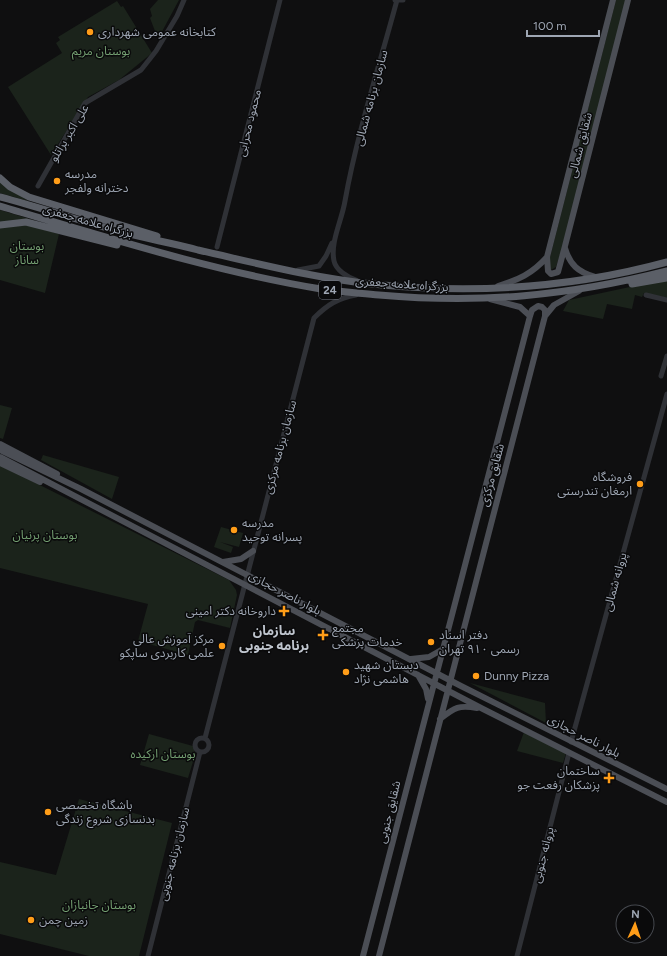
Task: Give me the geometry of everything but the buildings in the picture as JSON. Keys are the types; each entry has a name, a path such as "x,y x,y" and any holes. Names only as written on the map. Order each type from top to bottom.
{"highway":[{"path":"0,178 10,187 28,197 199,250"},
{"name":"بزرگراه علامه جعفری","path":"0,197 122,232 281,270 372,284 422,288 492,287 599,278 667,262"},
{"name":"بزرگراه علامه جعفری","path":"0,206 156,252 282,282 365,294 417,298 520,298 579,291 667,272"},
{"path":"0,225 26,222 101,242 156,252"},
{"path":"616,284 634,284 667,278"}],"main road":[{"name":"شقایق شمالی","path":"613,0 547,257 548,271 551,274 558,272 628,0"},
{"path":"565,246 571,263 576,269 599,278"},
{"path":"492,287 519,280 537,268 547,257"},
{"path":"545,316 554,305 579,291"},
{"path":"487,298 520,307 530,316 532,310 538,306 542,306 545,310 545,316"},
{"name":"شقایق مرکزی","path":"436,673 530,316"},
{"name":"شقایق مرکزی","path":"450,680 545,316"},
{"path":"0,444 47,468 80,489"},
{"name":"بلوار ناصر حجازی","path":"0,450 223,562 571,742 667,789"},
{"name":"بلوار ناصر حجازی","path":"0,457 76,498 434,682 482,709 667,802"},
{"path":"0,463 76,498"},
{"path":"223,562 241,559 252,551"},
{"path":"409,659 429,657 443,649"},
{"name":"شقایق جنوبی","path":"363,956 436,673"},
{"path":"417,674 426,689 428,705"},
{"path":"379,956 450,680"},
{"path":"440,719 454,708 462,706 482,709"}],"street":[{"name":"علی اکبر براتلو","path":"38,186 85,103 141,70 156,51 178,16 184,0"},
{"name":"محمود محرابی","path":"217,247 280,0"},
{"path":"396,0 403,0"},
{"name":"سازمان برنامه شمالی","path":"345,196 396,0"},
{"path":"281,270 313,269 322,263 331,248 343,198 345,196"},
{"path":"345,196 334,248 334,262 337,267 348,276 372,284"},
{"name":"سازمان برنامه مرکزی","path":"244,585 314,318 324,308 335,301 365,294"},
{"path":"646,295 667,300"},
{"path":"661,376 667,356"},
{"name":"پروانه شمالی","path":"571,742 667,394"},
{"path":"205,738 200,738 196,742 196,749 200,752 204,752 209,747 208,741 205,738 244,585"},
{"name":"سازمان برنامه جنوبی","path":"148,956 200,752"},
{"name":"پروانه جنوبی","path":"517,956 569,753"}],"green space":[{"path":"158,0 179,0 158,39 150,18 152,16 150,9"},
{"path":"616,0 626,0 561,252 556,267 551,270 548,268 549,261"},
{"name":"بوستان مریم","path":"117,1 121,7 123,6 152,53 119,80 88,97 51,155 8,87 62,53 56,43 60,40 58,37"},
{"path":"0,181 28,201 0,193"},
{"path":"0,210 33,220 32,222 0,223"},
{"name":"بوستان ساناز","path":"25,224 59,234 45,293 0,280 0,226"},
{"path":"667,279 667,298 644,293 642,297 635,295 632,309 607,304 603,319 563,311 569,300"},
{"path":"0,405 12,408 3,439 0,438"},
{"path":"43,455 119,477 112,499 41,460"},
{"name":"بوستان پرنیان","path":"0,465 229,580 236,590 237,595 230,628 198,620 195,622 188,655 138,641 148,604 0,568"},
{"path":"221,527 243,533 239,547 220,542 233,547 231,553 214,547"},
{"path":"470,683 545,703 546,723"},
{"path":"524,732 566,753 563,763 517,751"},
{"name":"بوستان ارکیده","path":"149,734 193,746 196,752 188,778 140,765"},
{"name":"بوستان جانبازان","path":"79,799 172,823 139,956 89,956 0,934 0,862 56,875"}],"place":[{"name":"کتابخانه عمومی شهرداری","path":"90,32"},
{"name":"مدرسه دخترانه ولفجر","path":"57,181"},
{"name":"فروشگاه ارمغان تندرستی","path":"640,484"},
{"name":"مدرسه پسرانه توحید","path":"234,530"},
{"name":"داروخانه دکتر امینی","path":"284,611"},
{"name":"مجتمع خدمات پزشکی","path":"323,635"},
{"name":"دفتر اسناد رسمی ۹۱۰ تهران","path":"431,642"},
{"name":"مرکز آموزش عالی علمی کاربردی ساپکو","path":"222,646"},
{"name":"دبستان شهید هاشمی نژاد","path":"346,672"},
{"name":"Dunny Pizza","path":"476,676"},
{"name":"ساختمان پزشكان رفعت جو","path":"609,778"},
{"name":"باشگاه تخصصی بدنسازی شروع زندگی","path":"48,812"},
{"name":"زمین چمن","path":"31,920"}],"district":[{"name":"سازمان برنامه جنوبی","path":"274,638"}]}
